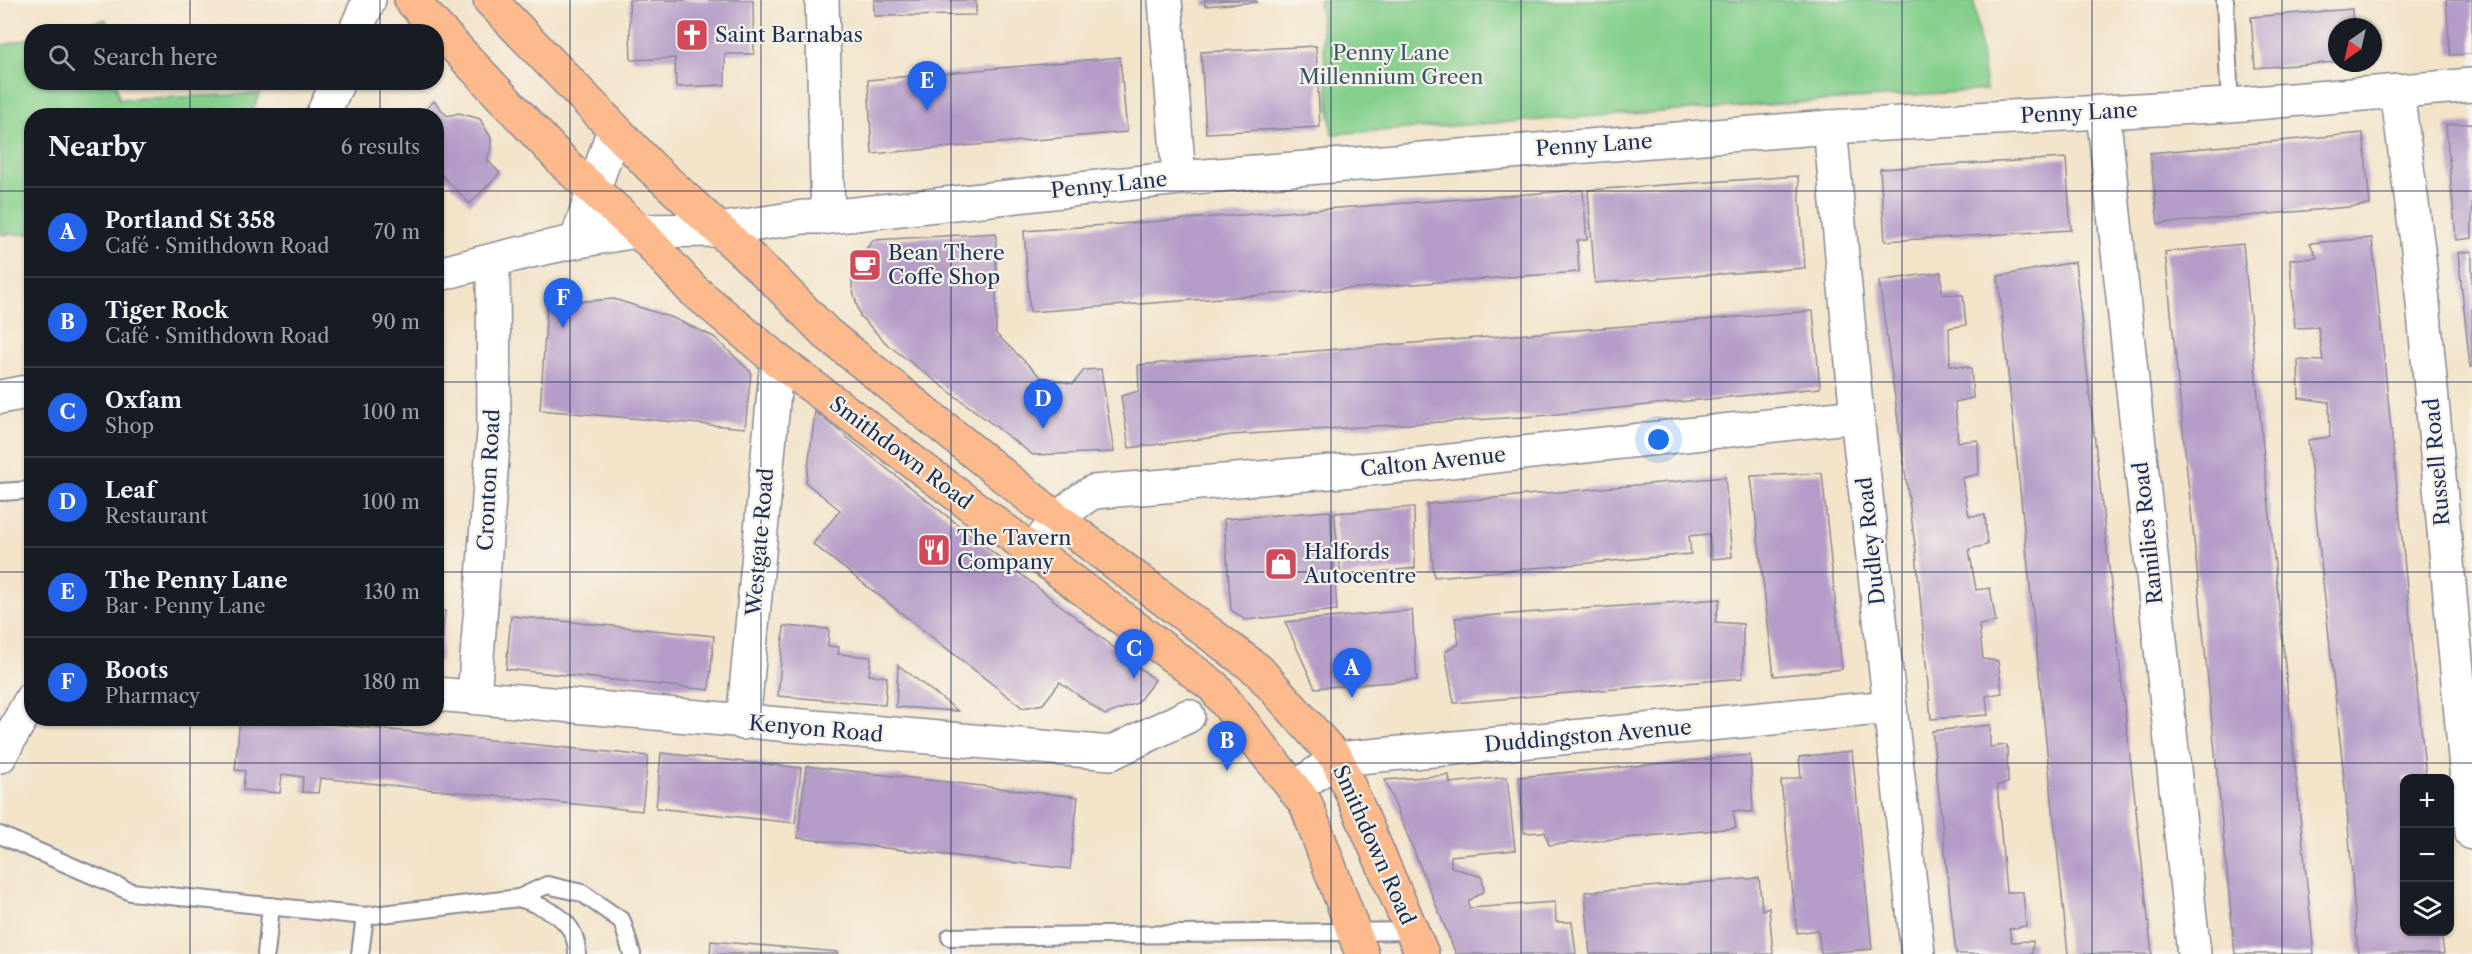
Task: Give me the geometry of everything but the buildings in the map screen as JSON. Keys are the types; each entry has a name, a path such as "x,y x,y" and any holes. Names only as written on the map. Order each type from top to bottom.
{"highway":[{"name":"Smithdown Road","path":"411,0 434,24"},
{"name":"Smithdown Road","path":"490,0 614,129 718,230 774,280 826,333 1057,519 1258,670 1337,759 1417,942"},
{"name":"Smithdown Road","path":"444,35 567,166 639,231 692,289 777,360 1213,686 1306,804 1358,943"}],"street":[{"path":"358,24 369,0"},
{"path":"822,0 828,217"},
{"path":"1165,0 1179,178"},
{"name":"Penny Lane","path":"444,272 493,262 529,249 639,231 718,230 803,217 828,217 1179,178 1830,127 2230,105 2472,85"},
{"path":"326,108 334,90"},
{"name":"Russell Road","path":"2397,91 2418,249 2472,833"},
{"name":"Ramilies Road","path":"2103,112 2194,954"},
{"name":"Dudley Road","path":"1830,127 1857,416 1918,954"},
{"path":"577,240 614,129"},
{"name":"Cronton Road","path":"474,697 494,432 493,262"},
{"name":"Westgate Road","path":"743,723 777,360"},
{"path":"0,397 24,392"},
{"name":"Calton Avenue","path":"1033,551 1057,519 1073,504 1093,492 1414,465 1857,416"},
{"name":"Kenyon Road","path":"444,695 743,723 1111,753 1188,716"},
{"name":"Duddingston Avenue","path":"1294,789 1337,759 1890,707"},
{"path":"0,756 24,712"}],"lane":[{"path":"2225,0 2230,105"},
{"path":"0,492 24,490"},
{"path":"0,835 131,892 364,916 519,898 547,885 582,893 622,921 632,954"},
{"path":"519,898 543,906 561,917 574,933 577,954"},
{"path":"266,954 271,906"},
{"path":"360,954 364,916"},
{"path":"950,938 1417,942"}],"green space":[{"name":"Penny Lane Millennium Green","path":"1319,0 1974,0 1986,90 1332,134"},
{"path":"106,19 107,24 86,24"},
{"path":"24,40 24,90 117,90 119,99 260,94 253,108 24,108 24,234 0,234 0,46"}],"place":[{"name":"Saint Barnabas","path":"692,35"},
{"name":"The Penny Lane","path":"927,111"},
{"name":"Bean There Coffe Shop","path":"865,265"},
{"name":"Boots","path":"563,328"},
{"name":"Leaf","path":"1043,429"},
{"name":"The Tavern Company","path":"934,550"},
{"name":"Halfords Autocentre","path":"1281,564"},
{"name":"Oxfam","path":"1134,679"},
{"name":"Portland St 358","path":"1352,698"},
{"name":"Tiger Rock","path":"1227,771"}]}
